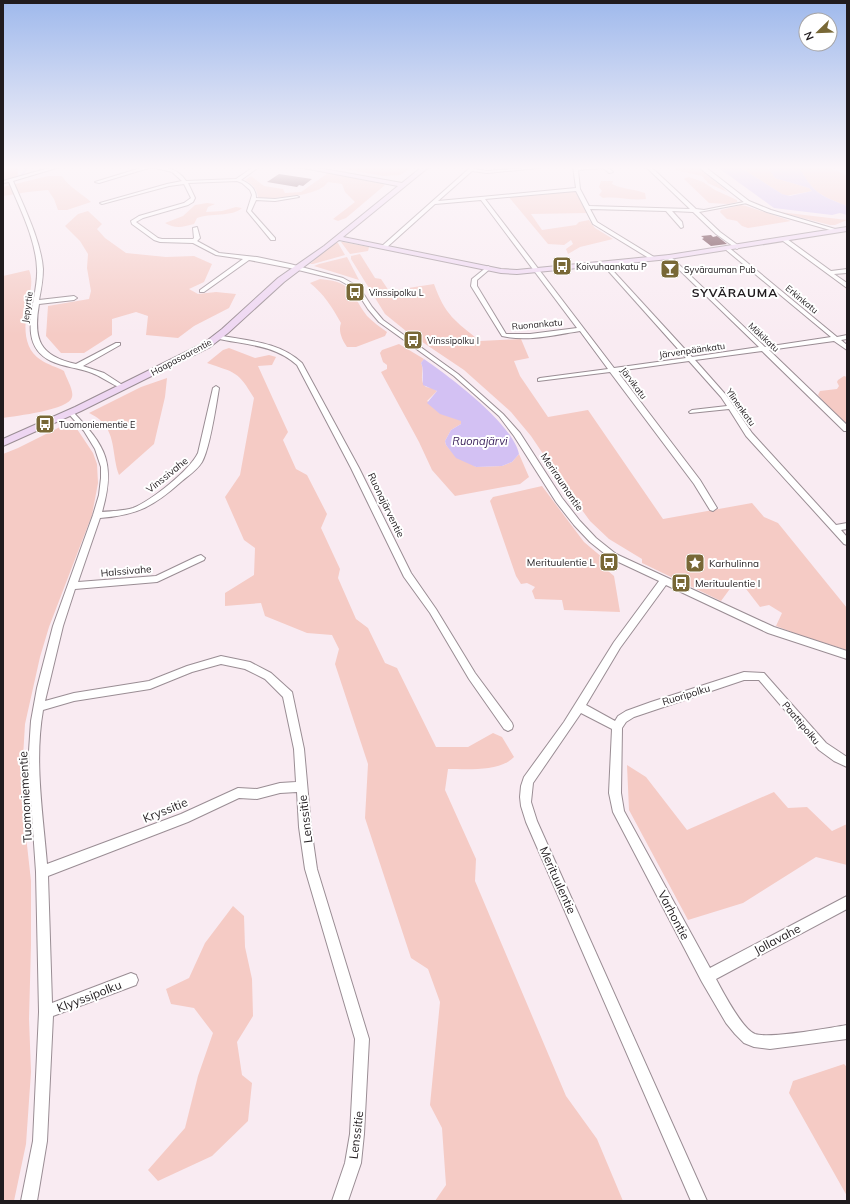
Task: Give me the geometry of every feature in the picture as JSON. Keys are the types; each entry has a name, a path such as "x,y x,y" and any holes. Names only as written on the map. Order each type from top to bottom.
{"main road":[{"name":"Haapasaarentie","path":"3,443 198,350 217,337 281,280 357,222"},
{"path":"338,238 488,268 517,272 668,257 785,240 847,229"}],"street":[{"name":"Jepyrtie","path":"26,222 39,259 40,271 37,302 32,323 36,341 41,349 58,361 99,373 122,387"},
{"path":"135,222 136,225 162,240 194,241 197,235 195,228"},
{"path":"259,222 273,239"},
{"path":"384,247 412,222"},
{"name":"Järvikatu","path":"501,222 697,482 713,508"},
{"path":"594,222 598,226 652,258"},
{"path":"679,222 680,227"},
{"path":"707,222 718,233 737,247"},
{"path":"808,222 839,231"},
{"path":"785,240 847,286"},
{"name":"Meriraumantie","path":"194,241 207,250 218,254 248,258 298,268 341,279 357,288 373,313 381,321 456,374 501,416 526,448 559,500 577,523 593,540 613,556 771,630 847,655"},
{"name":"Erkinkatu","path":"727,248 847,348"},
{"name":"Mäkikatu","path":"668,257 847,429"},
{"path":"202,291 248,258"},
{"name":"Ylinenkatu","path":"605,264 724,396 749,434 847,542"},
{"name":"Ruonankatu","path":"488,268 474,280 474,286 504,335 522,336 581,328"},
{"path":"829,273 847,271"},
{"path":"37,302 74,298"},
{"name":"Ruonajärventie","path":"217,337 277,348 294,357 300,364 359,475 407,575 433,611 472,676 508,726"},
{"name":"Järvenpäänkatu","path":"540,380 847,337"},
{"path":"78,366 88,359 118,344"},
{"name":"Vinssivahe","path":"97,515 121,513 137,509 148,503 198,462 202,453 216,388"},
{"path":"692,412 732,407"},
{"name":"Tuomoniementie","path":"29,1201 40,1141 46,1012 42,872 35,786 34,751 39,707 51,648 97,515 102,496 105,467 99,449 93,438 80,421 70,412"},
{"path":"835,528 847,526"},
{"name":"Halssivahe","path":"72,586 157,579 201,558"},
{"name":"Merituulentie","path":"664,580 617,645 580,706 528,781 525,790 524,802 699,1201"},
{"name":"Lenssitie","path":"39,707 74,697 150,685 190,669 221,660 247,665 268,676 288,695 299,749 301,788 311,869 328,932 362,1039 358,1134 353,1163 340,1201"},
{"name":"Ruoripolku","path":"617,728 622,719 630,714 651,706 744,676 761,676"},
{"name":"Paattipolku","path":"761,676 792,710 819,745 829,754 847,762"},
{"path":"580,706 617,728"},
{"name":"Varhontie","path":"617,728 615,793 619,812 707,977 733,1020 748,1037 759,1041 770,1042 847,1032"},
{"name":"Kryssitie","path":"42,872 184,818 238,793 257,794 280,788 301,788"},
{"name":"Jollavahe","path":"707,977 847,902"},
{"name":"Klyyssipolku","path":"46,1012 131,980"}],"shaded area":[{"path":"69,222 100,222 102,224 97,229 105,238 126,253 166,257 194,256 212,264 204,282 189,289 198,294 216,292 236,294 229,308 194,326 178,338 146,335 148,316 136,312 112,319 112,335 84,353 61,353 46,336 48,306 89,299 91,291 87,268 88,254 80,241 65,226"},
{"path":"195,222 194,224 179,227 165,223"},
{"path":"530,222 537,222 542,230 576,225 579,222 591,222 595,228 613,239 580,247 568,254 566,249 573,244 571,240 564,245 548,244"},
{"path":"738,222 784,222 748,228 742,226"},
{"path":"819,222 842,222 835,225"},
{"path":"335,242 338,243 345,255 310,264"},
{"path":"341,242 369,247 368,251 350,254"},
{"path":"360,254 375,278 381,279 389,291 434,284 442,303 452,317 480,341 521,339 529,358 514,361 520,376 548,417 588,410 663,519 752,503 764,517 778,523 847,608 847,650 776,626 782,613 769,605 760,607 743,585 732,586 721,601 642,563 642,559 609,539 590,521 531,436 511,412 464,370 406,331 385,314 351,259 351,256"},
{"path":"347,257 359,280 314,266 319,264"},
{"path":"29,270 31,284 26,315 27,340 34,354 44,362 64,371 71,388 72,397 69,402 52,409 3,418 3,276"},
{"path":"320,279 339,283 350,290 367,316 387,332 385,336 356,347 347,347 341,335 341,323 338,317 324,296 310,283"},
{"path":"399,344 424,359 421,363 422,381 426,387 437,391 427,401 461,420 461,424 451,430 445,441 446,445 451,451 476,467 502,466 512,462 519,454 529,477 520,484 455,496 432,470 419,442 381,372 387,369 387,365 383,362 380,353 382,350"},
{"path":"229,348 255,358 269,355 276,357 272,365 258,366 288,432 283,440 296,469 307,475 327,514 321,528 340,569 338,578 356,619 368,628 385,663 397,668 436,747 468,747 493,733 502,737 514,757 508,762 483,769 448,769 445,790 476,859 475,881 566,1096 597,1139 623,1201 435,1201 446,1185 442,1128 430,1105 440,1002 428,969 411,958 365,818 368,764 335,664 339,649 332,635 307,633 265,616 261,603 225,606 225,593 254,575 255,548 244,540 225,497 240,475 254,398 244,383 235,374 207,363 223,350"},
{"path":"844,376 847,377 847,424 828,407 818,395 820,391 837,389 839,386 837,382 838,380"},
{"path":"167,378 165,397 154,444 119,475 110,434 101,421 89,413 141,387"},
{"path":"70,424 77,429 93,453 97,464 98,483 92,515 49,627 40,657 25,724 21,791 31,881 29,1019 31,1072 26,1144 14,1201 3,1201 3,454 62,426"},
{"path":"542,486 584,542 603,558 601,565 614,576 620,612 564,610 562,600 535,599 532,591 535,587 527,583 521,584 516,576 490,501 493,497"},
{"path":"627,765 646,777 687,830 774,792 788,808 807,807 832,831 847,824 847,865 816,857 743,903 688,920 629,810"},
{"path":"233,906 244,916 245,947 252,979 253,1016 237,1042 242,1075 252,1083 248,1121 212,1156 158,1181 148,1170 185,1128 198,1076 213,1033 194,1008 171,1004 166,989 189,978 205,943"},
{"path":"844,1064 847,1067 847,1196 789,1093 793,1081"}],"water":[{"name":"Ruonajärvi","path":"424,359 464,389 505,429 514,442 519,454 512,462 502,466 476,467 456,458 446,445 445,441 451,430 461,424 461,421 440,414 427,403 437,391 423,385 423,370 421,363"}],"building":[{"path":"711,235 713,237 717,236 727,244 711,246 702,239 704,238 701,236"}],"place":[{"name":"Koivuhaankatu P","path":"562,266"},
{"name":"Syvärauman Pub","path":"670,269"},
{"name":"Vinssipolku L","path":"355,292"},
{"name":"Vinssipolku I","path":"413,340"},
{"name":"Tuomoniementie E","path":"45,424"},
{"name":"Merituulentie L","path":"609,562"},
{"name":"Karhulinna","path":"695,563"},
{"name":"Merituulentie I","path":"681,583"}],"district":[{"name":"SYVÄRAUMA","path":"735,292"}]}
